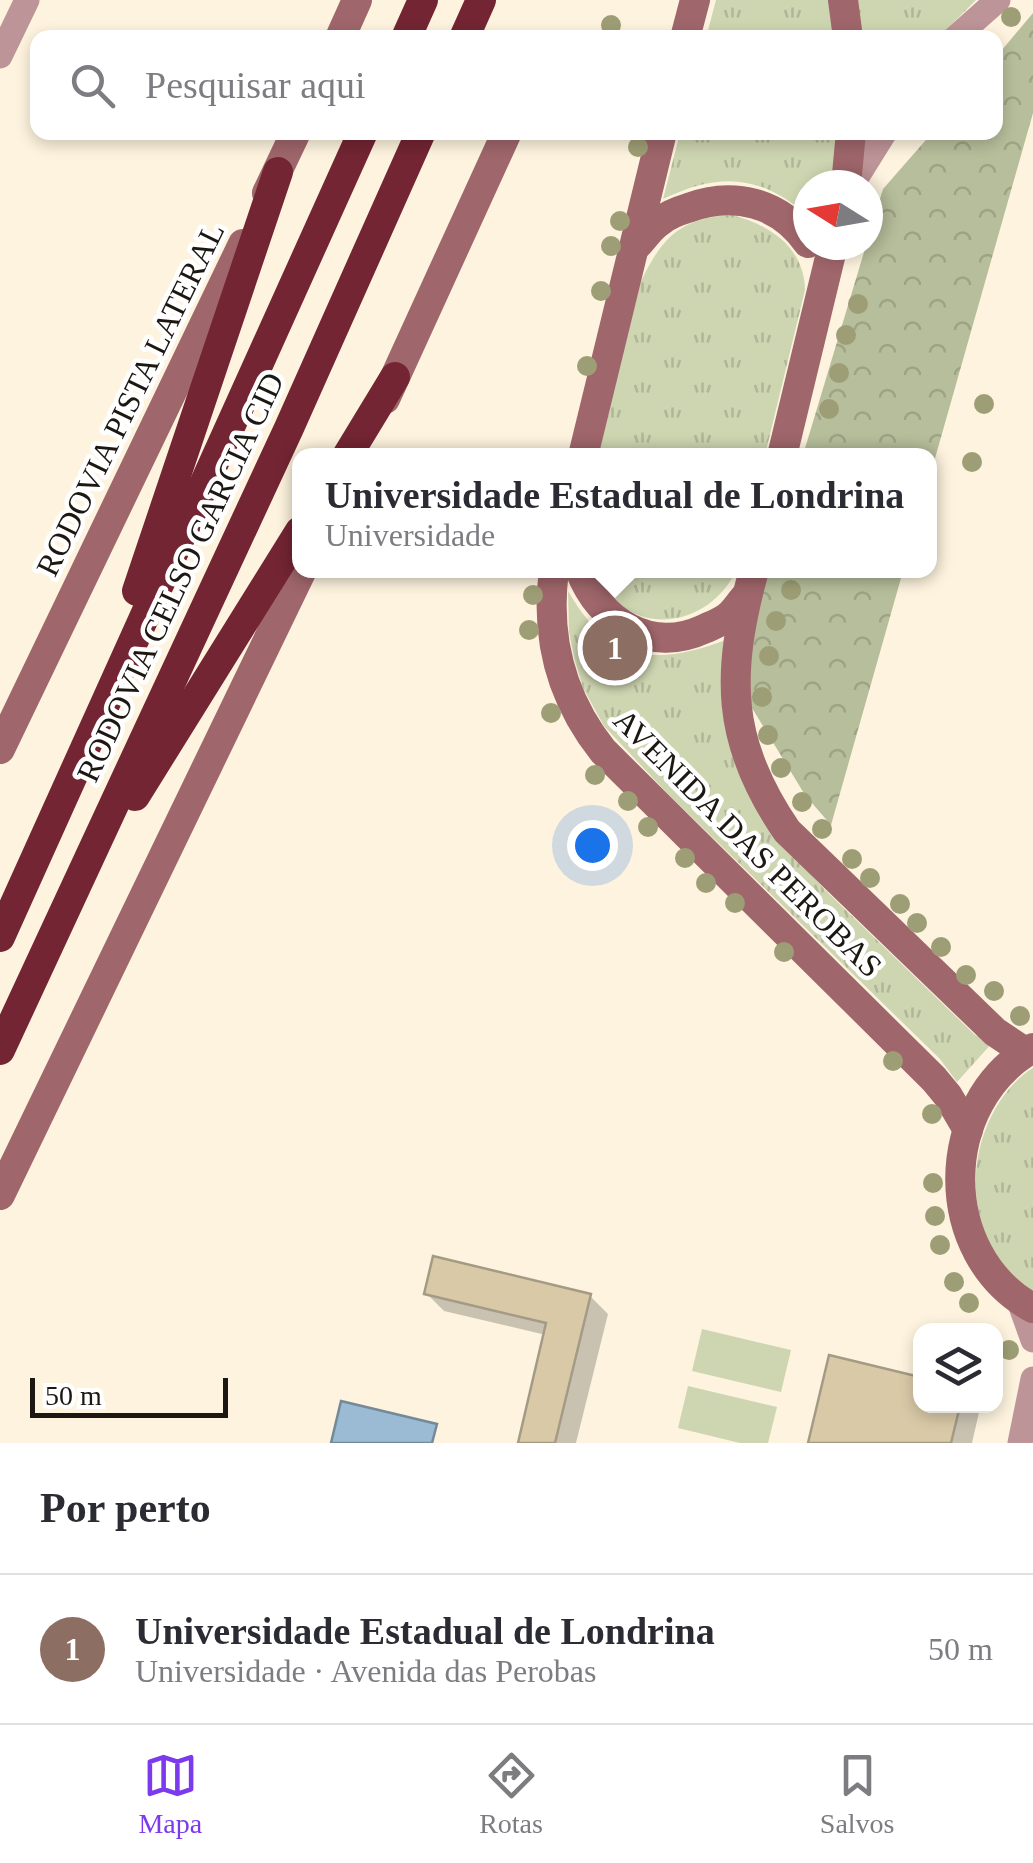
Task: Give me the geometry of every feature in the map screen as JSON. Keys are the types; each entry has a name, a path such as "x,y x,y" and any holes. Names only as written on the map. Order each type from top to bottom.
{"highway":[{"path":"410,30 423,0"},
{"path":"468,30 481,0"},
{"name":"RODOVIA CELSO GARCIA CID","path":"0,937 359,140"},
{"name":"RODOVIA CELSO GARCIA CID","path":"0,1050 417,140"},
{"path":"84,751 278,172"},
{"path":"352,448 396,378"},
{"path":"65,909 292,544"}],"street":[{"path":"0,56 26,0"},
{"path":"344,30 357,0"},
{"path":"687,30 694,0"},
{"path":"844,0 847,30"},
{"path":"964,30 998,0"},
{"name":"RODOVIA PISTA LATERAL","path":"0,749 292,140"},
{"path":"362,448 503,140"},
{"path":"584,448 657,140"},
{"path":"849,170 850,140"},
{"path":"859,170 880,140"},
{"path":"634,248 659,221 719,200 738,199 774,211 793,227"},
{"path":"816,260 822,294"},
{"path":"784,448 830,260"},
{"path":"0,1195 298,578"},
{"name":"AVENIDA DAS PEROBAS","path":"554,578 551,627 558,662 584,727 603,751 934,1080 968,1130"},
{"path":"584,578 595,600 610,617 628,629 672,639 730,615 750,583"},
{"name":"AVENIDA DAS PEROBAS","path":"750,583 738,641 736,712 751,767 774,812 788,831 995,1032 1029,1050"},
{"path":"1029,1050 1004,1071 976,1106 962,1148 959,1192 968,1234 989,1271 1026,1304 1033,1340"},
{"path":"1020,1443 1033,1380"}],"green space":[{"path":"716,0 829,0 833,30 708,30"},
{"path":"857,0 976,0 946,30 860,30"},
{"path":"1033,13 1033,113 937,451 937,448 805,448 862,260 883,260 883,189 926,140 1003,140 1003,49"},
{"path":"678,140 837,140 835,170 793,170 793,204 756,185 738,182 721,181 663,199"},
{"path":"732,215 759,225 791,250 803,275 805,290 767,448 599,448 641,281 666,241 699,220"},
{"path":"600,578 731,578 705,606 686,616 665,619 644,617 625,608"},
{"path":"766,578 901,578 831,825 805,795 735,680"},
{"path":"568,591 601,633 618,646 637,653 680,653 731,638 781,840 825,890 975,1035 993,1042 957,1082 940,1059 667,793 604,726 583,688 574,657"},
{"path":"1033,1068 1033,1292 1007,1270 993,1250 979,1214 976,1177 982,1139 993,1113 1013,1084"},
{"path":"702,1329 791,1350 781,1392 692,1371"},
{"path":"688,1386 777,1407 768,1443 740,1443 678,1428"}],"water":[{"path":"341,1401 437,1424 432,1443 331,1443"}],"building":[{"path":"433,1256 591,1294 555,1443 518,1443 546,1323 424,1294"},
{"path":"829,1355 913,1375 913,1413 958,1413 951,1443 808,1443"}],"place":[{"name":"Universidade Estadual de Londrina","path":"615,648"}]}
